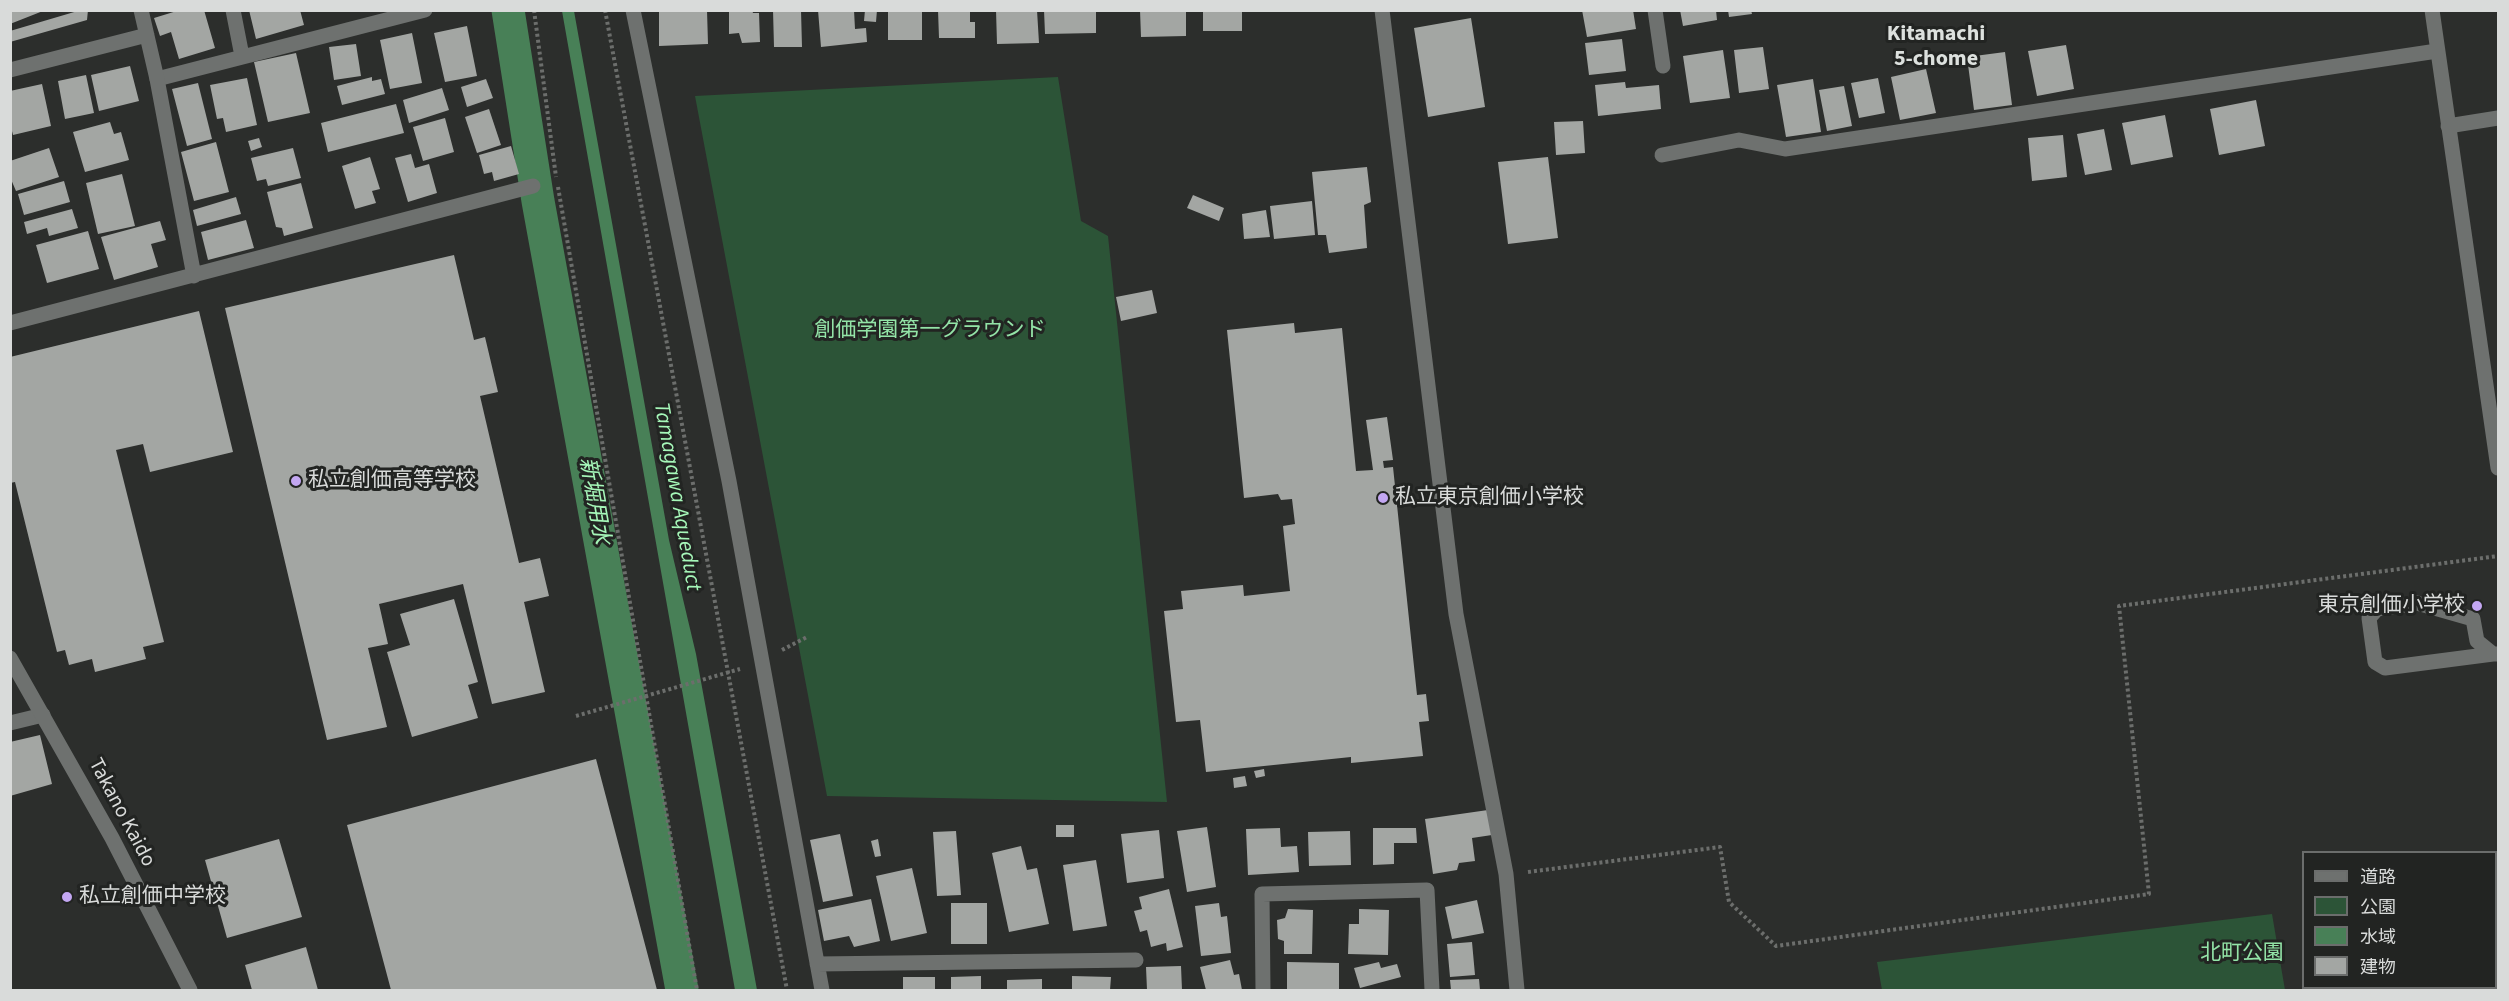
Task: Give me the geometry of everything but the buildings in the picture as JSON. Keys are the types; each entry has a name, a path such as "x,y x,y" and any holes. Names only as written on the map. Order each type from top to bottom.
{"street":[{"path":"141,10 157,79 194,276"},
{"path":"233,10 242,56"},
{"path":"157,79 425,10"},
{"path":"633,10 729,481 822,990"},
{"path":"1382,10 1456,614 1506,874 1517,990"},
{"path":"1655,10 1663,66"},
{"path":"2432,10 2499,468"},
{"path":"10,70 147,35"},
{"path":"1662,155 1739,140 1785,149 2438,51"},
{"path":"2448,126 2499,118"},
{"path":"10,323 533,186"},
{"path":"2417,603 2473,619 2477,641 2496,654 2385,668 2375,662 2369,618 2377,609 2417,603"},
{"name":"Takano Kaido","path":"10,658 112,838 190,990"},
{"path":"10,723 44,715"},
{"path":"1263,990 1262,894 1427,890 1432,990"},
{"path":"817,964 1136,960"}],"path":[{"path":"534,10 557,180 697,990"},
{"path":"605,10 787,990"},
{"path":"1506,874 1720,847 1729,902 1776,946 2149,894 2119,606 2499,556"},
{"path":"777,652 807,637"},
{"path":"576,716 747,667"}],"green space":[{"name":"創価学園第一グラウンド","path":"1058,77 1081,221 1108,236 1167,802 827,796 695,96"},
{"name":"北町公園","path":"2272,914 2285,990 1882,990 1877,962"}],"water":[{"path":"562,11 574,11 669,540 696,654 757,990 735,990"}],"waterway":[{"name":"新堀用水","path":"508,10 538,201 682,990"}],"place":[{"name":"私立創価高等学校","path":"296,481"},
{"name":"私立東京創価小学校","path":"1383,498"},
{"name":"東京創価小学校","path":"2477,606"},
{"name":"私立創価中学校","path":"67,897"}],"district":[{"name":"Kitamachi 5-chome","path":"1936,48"}],"water label":[{"name":"Tamagawa Aqueduct","path":"676,497"}]}
